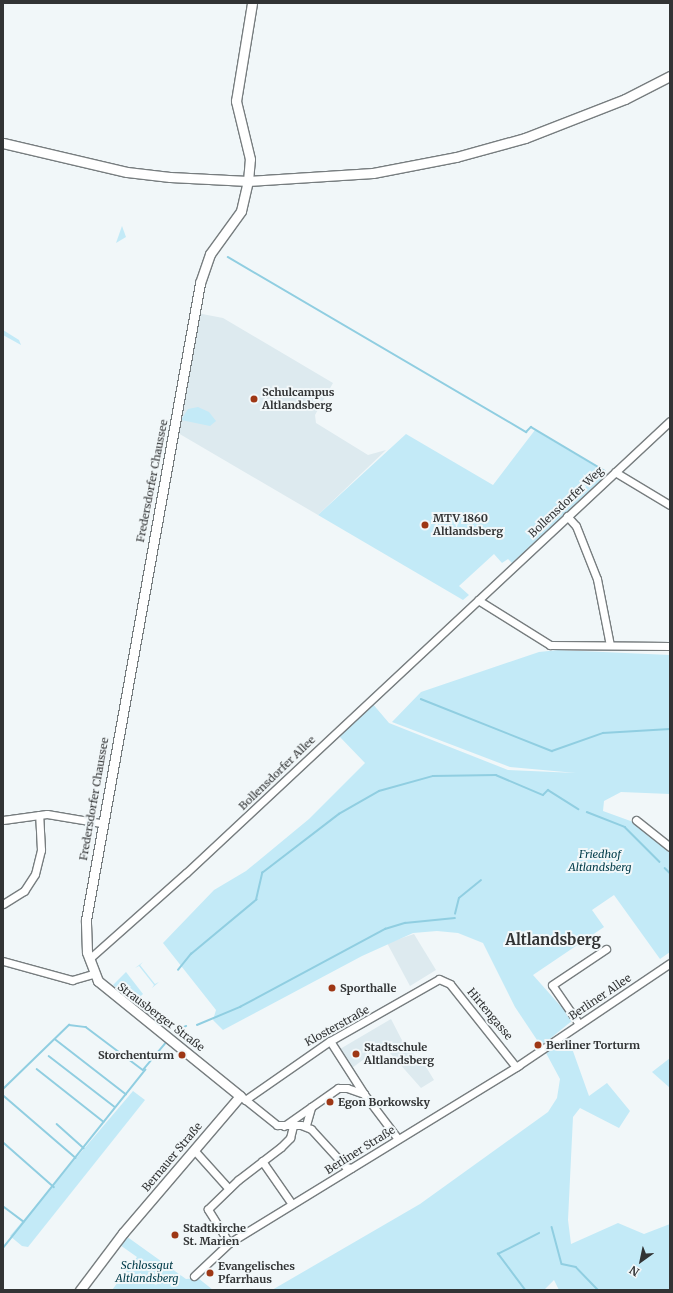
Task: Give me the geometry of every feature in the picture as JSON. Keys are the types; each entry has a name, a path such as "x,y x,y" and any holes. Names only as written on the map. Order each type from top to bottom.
{"main road":[{"name":"Fredersdorfer Chaussee","path":"93,974 88,958 86,920 101,823 200,283 210,254 241,211 248,181 250,159 236,101 252,3"},
{"path":"3,143 127,172 248,181 373,173 456,157 563,125 670,76"},
{"name":"Strausberger Straße","path":"93,974 108,992 243,1098"},
{"name":"Bernauer Straße","path":"80,1290 123,1234 194,1150 243,1098"}],"street":[{"name":"Bollensdorfer Weg","path":"478,600 670,421"},
{"path":"615,472 670,505"},
{"path":"567,516 576,526 597,579 610,645"},
{"path":"478,600 550,645 670,646"},
{"name":"Bollensdorfer Allee","path":"88,958 97,955 181,878 478,600"},
{"path":"3,904 24,891 35,874 41,850 39,815"},
{"path":"3,820 39,815 101,823"},
{"path":"636,820 670,847"},
{"path":"579,1024 552,985 606,949"},
{"path":"3,961 72,980 93,974"},
{"name":"Berliner Allee","path":"543,1049 670,963"},
{"name":"Klosterstraße","path":"243,1098 330,1041 444,979"},
{"name":"Hirtengasse","path":"444,979 516,1067"},
{"path":"330,1041 352,1078 398,1139"},
{"name":"Berliner Straße","path":"194,1276 229,1243 543,1049"},
{"path":"284,1126 352,1078"},
{"path":"338,1088 364,1094"},
{"name":"Strausberger Straße","path":"243,1098 271,1121 284,1126 306,1125"},
{"path":"311,1107 306,1125 351,1168"},
{"path":"229,1243 208,1209 229,1189 290,1138 293,1126"},
{"path":"194,1150 229,1189"},
{"path":"262,1161 292,1204"}],"shaded area":[{"name":"Schulcampus Altlandsberg","path":"197,313 223,318 333,383 315,415 316,423 368,455 386,450 318,515 178,433"},
{"path":"414,934 436,970 410,986 387,943"},
{"name":"Stadtschule Altlandsberg","path":"391,1019 406,1048 409,1047 417,1059 420,1057 434,1080 421,1088 383,1045 352,1068 340,1049"}],"green space":[{"path":"122,226 126,237 116,243"},
{"path":"3,330 19,340 21,345 3,335"},
{"path":"198,407 209,412 216,421 210,426 181,420 188,409"},
{"path":"535,430 608,474 512,563 508,559 502,563 494,554 459,586 469,595 463,600 318,515 406,434 493,485"},
{"name":"Friedhof Altlandsberg","path":"558,650 670,655 670,794 621,792 604,801 603,811 636,823 670,850 670,952 660,959 614,895 592,910 604,927 533,975 573,1020 541,1046 515,1007 483,943 458,933 437,931 413,933 362,956 223,1030 213,1020 216,1010 163,943 214,890 246,871 309,819 365,763 339,736 372,703 389,723 508,770 576,773 510,767 392,722 421,692 539,652"},
{"path":"143,962 140,965 155,984 159,982 152,988 154,985 139,966 135,968"},
{"path":"126,972 143,994 134,1002 113,985"},
{"path":"569,1040 589,1096 607,1083 630,1111 619,1128 580,1108 573,1117 568,1220 571,1244 618,1223 644,1234 670,1224 670,1290 559,1290 554,1280 544,1290 272,1290 420,1204 548,1112 557,1098 560,1079 546,1053"},
{"path":"670,1058 670,1088 652,1072"},
{"path":"133,1091 145,1100 28,1247 22,1246 10,1236"},
{"name":"Schlossgut Altlandsberg","path":"126,1236 186,1279 198,1278 213,1290 112,1290 137,1257 120,1245"}],"waterway":[{"path":"228,257 526,432 531,427 605,471"},
{"path":"421,699 552,751 603,733 670,729"},
{"path":"178,970 191,954 256,900 262,873 339,814 379,791 433,776 496,775 543,795 548,790 578,809"},
{"path":"587,812 625,827 660,862"},
{"path":"665,868 670,873"},
{"path":"455,914 459,898 481,880"},
{"path":"197,1025 240,1007 385,929 405,923 455,918"},
{"path":"3,1089 69,1025 86,1027 143,1070 166,1043"},
{"path":"175,1031 186,1026"},
{"path":"55,1039 126,1094"},
{"path":"49,1056 115,1107"},
{"path":"37,1069 104,1122"},
{"path":"3,1248 145,1070"},
{"path":"3,1095 76,1158"},
{"path":"57,1124 84,1148"},
{"path":"3,1142 54,1187"},
{"path":"3,1206 24,1222"},
{"path":"552,1227 562,1264 576,1267 598,1290"},
{"path":"525,1290 498,1254 539,1233"}],"place":[{"name":"Schulcampus Altlandsberg","path":"254,399"},
{"name":"MTV 1860 Altlandsberg","path":"425,525"},
{"name":"Sporthalle","path":"332,988"},
{"name":"Berliner Torturm","path":"538,1045"},
{"name":"Stadtschule Altlandsberg","path":"356,1054"},
{"name":"Storchenturm","path":"182,1055"},
{"name":"Egon Borkowsky","path":"330,1102"},
{"name":"Stadtkirche St. Marien","path":"175,1235"},
{"name":"Evangelisches Pfarrhaus","path":"210,1273"}],"district":[{"name":"Altlandsberg","path":"553,940"}]}
